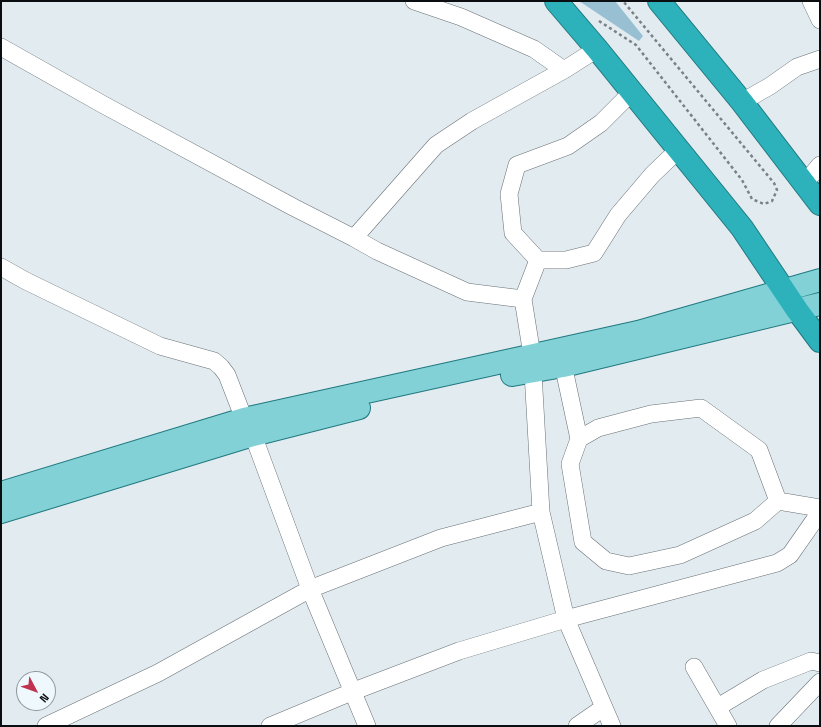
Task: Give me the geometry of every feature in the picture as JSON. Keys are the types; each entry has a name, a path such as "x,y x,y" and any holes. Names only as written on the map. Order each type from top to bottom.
{"highway":[{"path":"556,1 597,49 742,228 797,310 820,341"},
{"path":"659,1 742,102 820,204"}],"main road":[{"path":"562,357 638,332 785,292 820,280"},
{"path":"2,505 248,427 532,363 797,310 820,304"}],"street":[{"path":"414,1 461,17 534,49 564,70"},
{"path":"811,1 820,20"},
{"path":"1,47 211,163 354,238 377,252 467,292 523,299"},
{"path":"354,238 436,144 472,121 564,70 597,49"},
{"path":"742,102 797,68 820,59"},
{"path":"632,92 601,123 568,146 517,165 509,194 514,232 538,260 566,260 594,253 618,215 652,175 678,150"},
{"path":"805,183 820,165"},
{"path":"538,260 523,299 532,363 541,512 566,619 612,726"},
{"path":"1,267 26,281 160,346 214,361 221,367 227,375 310,589 368,726"},
{"path":"562,357 579,439 570,464 583,542 606,561 630,566 680,555 755,521 778,501"},
{"path":"579,439 598,428 651,414 701,408 759,450 778,501"},
{"path":"778,501 820,508"},
{"path":"46,726 158,673 310,589 441,538 541,512"},
{"path":"270,726 354,691 459,651 566,619 777,563 790,555 820,512"},
{"path":"718,707 763,680 811,661 820,663"},
{"path":"694,667 728,726"},
{"path":"778,726 820,682"},
{"path":"582,724 603,708"}],"path":[{"path":"593,18 636,45 742,180 752,198 764,204 772,201 777,190 774,183 623,1"}],"shaded area":[{"path":"579,1 615,1 643,36 639,41"}]}
